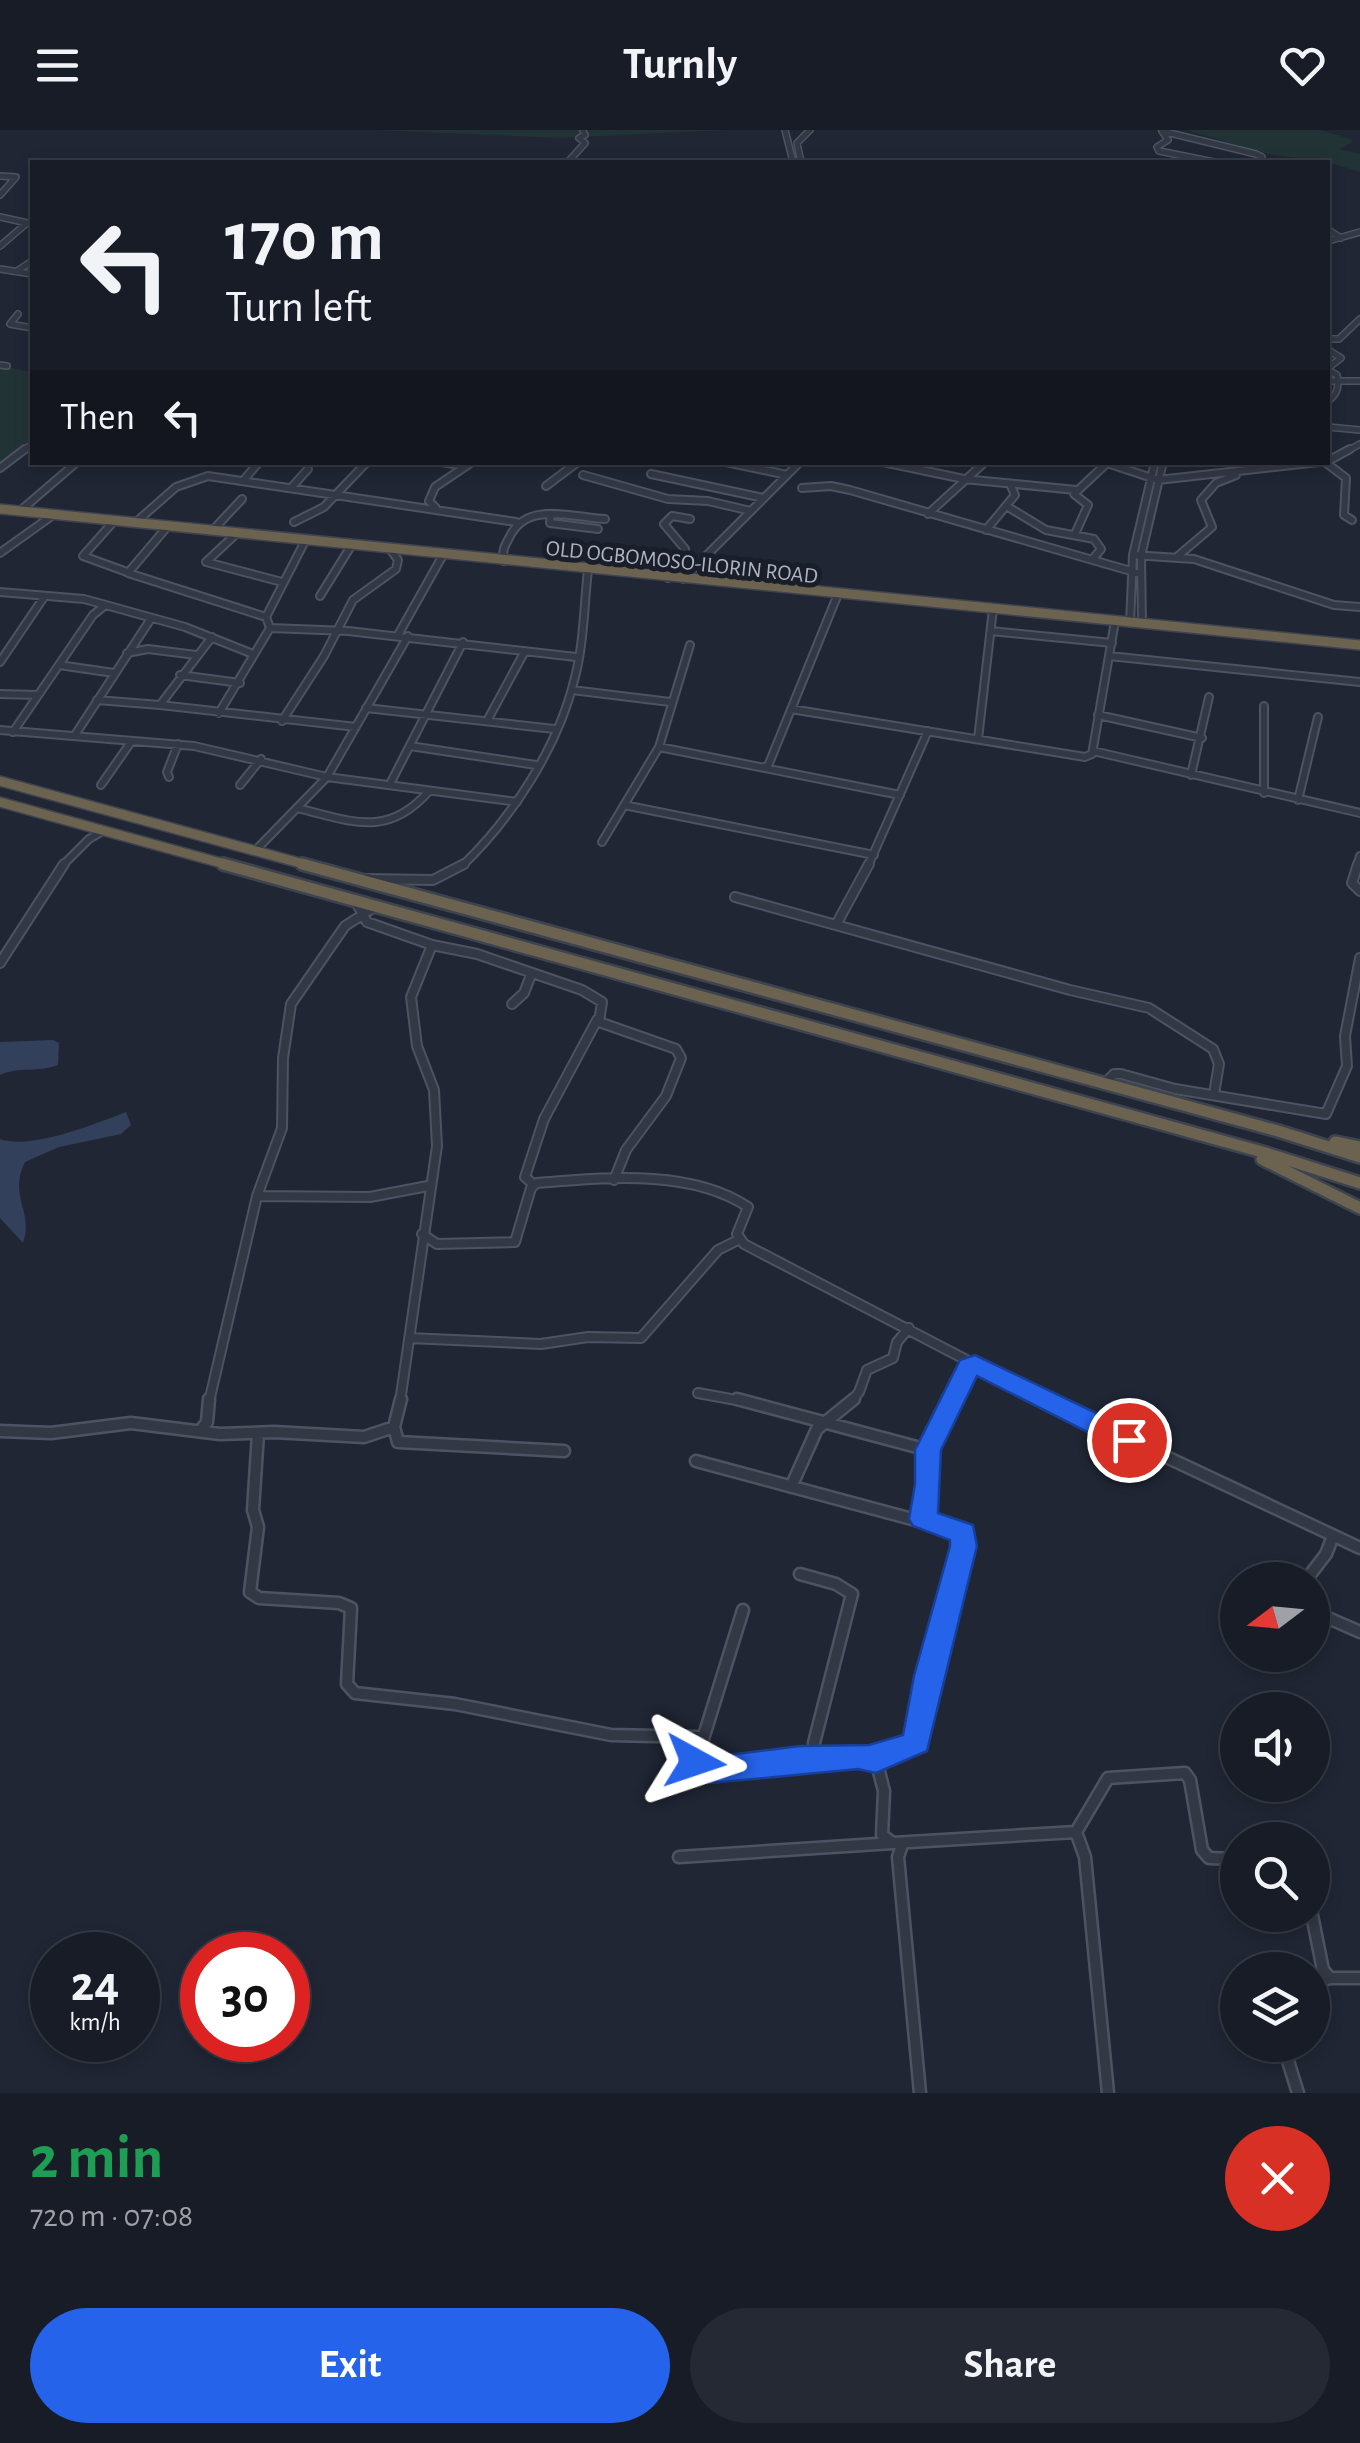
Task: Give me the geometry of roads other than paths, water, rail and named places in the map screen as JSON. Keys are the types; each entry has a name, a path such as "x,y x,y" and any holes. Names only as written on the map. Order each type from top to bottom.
{"highway":[{"name":"OLD OGBOMOSO-ILORIN ROAD","path":"0,509 1360,645"},
{"path":"0,781 1278,1131 1360,1157"},
{"path":"1,804 1360,1183"},
{"path":"1278,1131 1360,1147"},
{"path":"1207,1138 1288,1170 1360,1208"}],"street":[{"path":"785,130 792,160"},
{"path":"801,160 797,143 810,130"},
{"path":"1160,160 1157,148 1168,140 1162,130"},
{"path":"1162,130 1256,154 1262,160"},
{"path":"570,160 585,144 579,138 585,135 583,131"},
{"path":"1159,151 1204,160"},
{"path":"0,176 16,177 0,195"},
{"path":"0,217 30,224"},
{"path":"0,246 30,224"},
{"path":"1330,231 1343,237"},
{"path":"1330,241 1360,235"},
{"path":"16,271 30,262"},
{"path":"0,269 30,274"},
{"path":"18,314 8,326 30,328"},
{"path":"1330,339 1339,339 1360,319"},
{"path":"1330,351 1340,358 1330,367"},
{"path":"1330,370 1338,375 1339,381 1338,392 1330,399"},
{"path":"1330,381 1360,381"},
{"path":"1330,427 1360,430"},
{"path":"1330,459 1360,444"},
{"path":"0,468 30,446"},
{"path":"20,511 74,465"},
{"path":"243,481 256,465"},
{"path":"294,522 318,512 340,496 365,465"},
{"path":"436,508 429,501 435,487 468,465"},
{"path":"546,486 574,465"},
{"path":"740,465 786,475"},
{"path":"682,580 797,465"},
{"path":"897,465 964,479 1076,490 1104,465"},
{"path":"928,514 981,465"},
{"path":"1112,465 1155,479 1294,465"},
{"path":"1130,622 1132,572 1158,465"},
{"path":"1329,465 1345,474 1350,487 1344,514 1352,520"},
{"path":"291,488 308,469"},
{"path":"651,474 764,498"},
{"path":"1178,556 1208,534 1212,526 1202,500 1207,490 1236,475"},
{"path":"135,523 188,480 208,476 516,522 534,513 604,519"},
{"path":"583,476 628,490 677,500 708,501 751,512"},
{"path":"986,530 1008,508 1015,490 1006,482"},
{"path":"802,488 834,486 1141,574"},
{"path":"1075,534 1088,505 1078,498 1076,490"},
{"path":"212,531 242,499"},
{"path":"1008,508 1046,530 1075,534 1101,546 1092,560"},
{"path":"551,514 547,520 550,523 598,529"},
{"path":"0,553 54,515"},
{"path":"668,578 685,548 670,536 664,524 672,516 690,518"},
{"path":"114,521 83,556 266,617"},
{"path":"504,562 502,552 516,522"},
{"path":"127,572 167,526"},
{"path":"236,534 206,562 282,582"},
{"path":"270,628 266,617 306,541"},
{"path":"320,596 351,546"},
{"path":"282,721 353,600 396,569 398,560 390,550"},
{"path":"398,635 443,555"},
{"path":"1137,555 1178,556 1254,576 1334,605 1360,608"},
{"path":"1137,555 1142,624"},
{"path":"357,879 424,881 447,877 471,857 517,802 572,690 588,570"},
{"path":"0,592 64,595 212,637 253,654"},
{"path":"768,767 838,594"},
{"path":"0,662 44,597"},
{"path":"13,732 103,607"},
{"path":"978,739 993,609"},
{"path":"75,735 150,620"},
{"path":"792,709 1075,757 1090,756 1116,621"},
{"path":"270,628 398,635 576,656"},
{"path":"219,713 270,628"},
{"path":"991,631 1112,643"},
{"path":"0,636 15,637"},
{"path":"255,851 328,776 408,636"},
{"path":"160,705 212,637"},
{"path":"390,784 463,642"},
{"path":"602,842 660,747 670,702 690,645"},
{"path":"126,653 148,649 196,655"},
{"path":"487,721 524,651"},
{"path":"1108,656 1360,682"},
{"path":"59,665 114,673"},
{"path":"180,675 240,683"},
{"path":"572,690 670,702"},
{"path":"0,694 38,695"},
{"path":"1191,775 1209,697"},
{"path":"97,700 356,728"},
{"path":"1264,706 1264,792"},
{"path":"366,708 554,729"},
{"path":"1098,715 1202,738"},
{"path":"1298,800 1318,717"},
{"path":"0,730 178,744 328,776 517,802"},
{"path":"838,923 874,854 928,731"},
{"path":"101,785 131,742"},
{"path":"169,777 167,772 178,744"},
{"path":"410,746 536,765"},
{"path":"660,747 900,795"},
{"path":"1092,751 1360,813"},
{"path":"240,785 262,759"},
{"path":"297,808 383,826 415,810 429,792"},
{"path":"624,806 874,854"},
{"path":"0,963 22,924 85,838 102,830"},
{"path":"1360,856 1352,883 1360,891"},
{"path":"735,898 1149,1008 1213,1049 1220,1064 1214,1094"},
{"path":"356,900 367,922 432,945 486,955 600,999 597,1020 564,1079 529,1157 525,1178 533,1184 614,1180 691,1184 734,1196 749,1211 738,1234 740,1239 1084,1420 1360,1548"},
{"path":"201,1430 207,1422 209,1396 256,1196 282,1128 283,1058 291,1004 346,926 376,906"},
{"path":"432,945 411,997 418,1046 434,1090 436,1146 394,1427 398,1442 564,1451"},
{"path":"1104,1084 1114,1074 1121,1074 1176,1089 1326,1114 1347,1066 1345,1036 1355,1018 1349,1007 1360,958"},
{"path":"512,1004 524,993 530,975"},
{"path":"597,1020 657,1040 676,1050 681,1058 666,1096 626,1150 614,1180"},
{"path":"422,1234 437,1244 515,1242 533,1184"},
{"path":"256,1196 378,1195 416,1192 429,1186"},
{"path":"409,1338 540,1344 588,1337 640,1338 718,1250 740,1239"},
{"path":"791,1487 800,1457 822,1423 859,1394 866,1370 893,1358 897,1342 909,1328"},
{"path":"923,1519 929,1484 928,1450 964,1371 975,1364"},
{"path":"698,1393 928,1450"},
{"path":"0,1431 51,1434 131,1423 258,1434 364,1437 394,1427"},
{"path":"258,1434 253,1510 258,1527 250,1592 259,1598 339,1603 350,1608 347,1684 355,1693 431,1700 607,1736 702,1739"},
{"path":"696,1461 964,1533 964,1546 928,1676 916,1742 876,1756 884,1790 882,1835 897,1844"},
{"path":"1320,1562 1334,1536"},
{"path":"800,1574 836,1584 852,1594 814,1743 816,1754 822,1758"},
{"path":"744,1610 695,1762 703,1770 822,1758 858,1756 876,1760"},
{"path":"1330,1619 1360,1632"},
{"path":"1076,1832 1108,1778 1185,1773 1190,1780 1202,1850 1209,1858 1220,1858"},
{"path":"679,1857 1076,1832"},
{"path":"1076,1832 1085,1857 1108,2093"},
{"path":"897,1844 920,2093"},
{"path":"1330,1978 1360,1978"},
{"path":"1288,2062 1298,2093"}],"water":[{"path":"0,1042 59,1043 58,1065 0,1075"},
{"path":"126,1112 131,1125 121,1134 59,1147 25,1162 19,1185 26,1222 23,1243 0,1218 0,1139 45,1138"}]}
